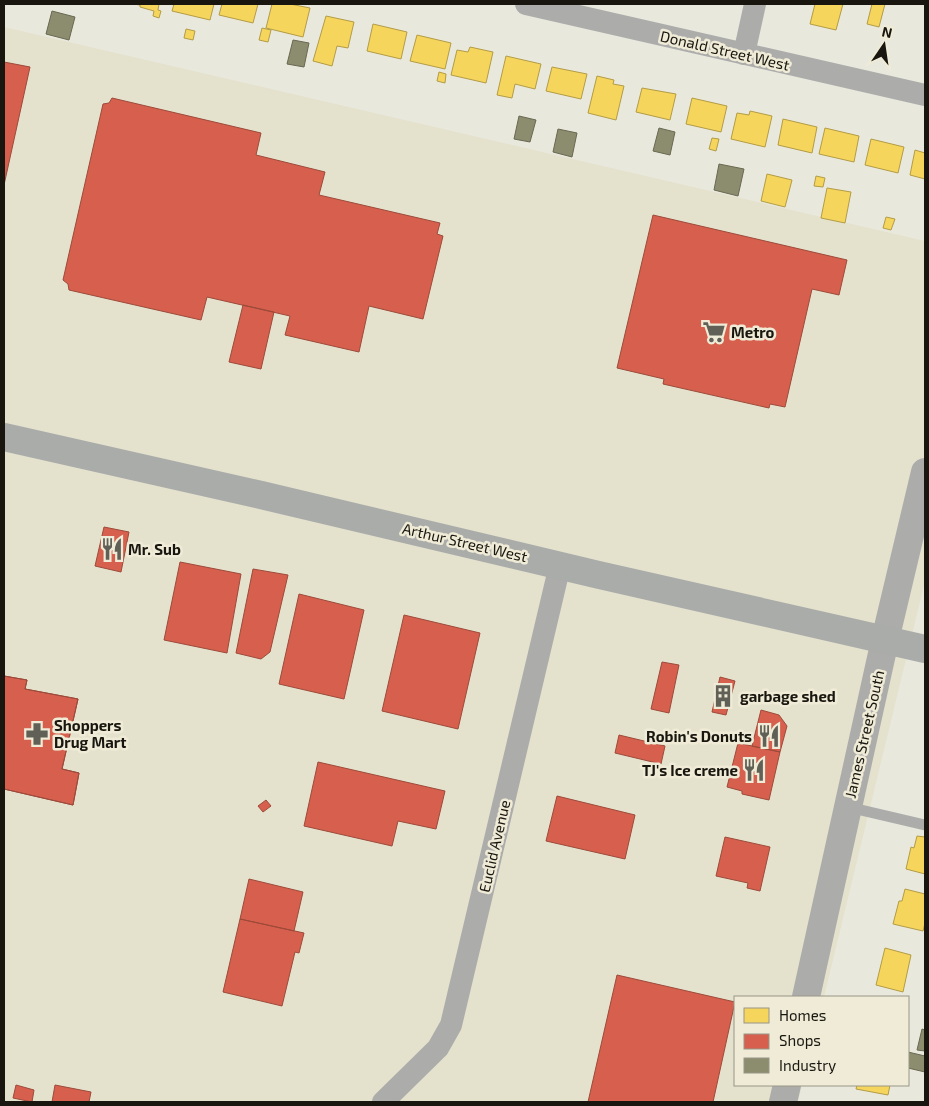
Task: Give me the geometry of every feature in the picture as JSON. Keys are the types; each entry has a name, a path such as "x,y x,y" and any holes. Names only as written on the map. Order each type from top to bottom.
{"main road":[{"name":"Arthur Street West","path":"4,437 261,494 925,650"}],"street":[{"name":"Donald Street West","path":"526,4 925,95"},
{"path":"744,54 755,4"},
{"name":"James Street South","path":"806,996 925,472"},
{"name":"Euclid Avenue","path":"383,1102 438,1048 451,1026 560,565"},
{"path":"783,1102 787,1086"}],"lane":[{"path":"848,807 925,825"}],"shaded area":[{"path":"4,27 925,241 925,581 824,996 734,996 734,1086 802,1086 798,1102 4,1102"}],"building: Homes":[{"path":"133,4 159,4 158,10 161,11 159,18 153,16 154,11"},
{"path":"174,4 214,4 210,20 172,11"},
{"path":"222,4 258,4 253,23 219,15"},
{"path":"272,4 290,4 310,8 303,37 266,28"},
{"path":"815,4 843,4 836,30 810,24"},
{"path":"872,4 885,4 879,27 867,24"},
{"path":"326,16 354,22 348,48 337,46 332,66 313,61"},
{"path":"373,24 407,32 401,59 367,51"},
{"path":"262,28 271,30 268,42 259,40"},
{"path":"186,29 195,31 193,40 184,38"},
{"path":"417,35 451,43 445,69 410,61"},
{"path":"470,47 493,52 486,83 451,75 457,50 468,52"},
{"path":"506,56 541,64 535,89 515,84 512,98 497,95"},
{"path":"552,67 587,74 581,99 546,91"},
{"path":"439,72 446,74 445,83 437,81"},
{"path":"597,76 614,80 613,84 624,86 616,120 588,113"},
{"path":"642,88 676,94 670,120 636,112"},
{"path":"692,98 727,106 721,132 686,124"},
{"path":"750,111 772,116 765,147 731,139 737,113 749,115"},
{"path":"783,119 817,127 812,153 778,145"},
{"path":"825,128 859,136 854,162 819,154"},
{"path":"712,138 719,139 716,151 709,149"},
{"path":"871,139 904,147 898,173 865,165"},
{"path":"915,150 925,153 925,179 910,175"},
{"path":"767,174 792,180 785,207 761,201"},
{"path":"816,176 825,178 823,187 814,186"},
{"path":"827,188 851,192 845,223 821,218"},
{"path":"886,217 895,219 891,230 883,228"},
{"path":"917,836 925,837 925,874 906,869 911,847 914,848"},
{"path":"905,889 925,894 925,923 923,931 893,924 899,901 902,901"},
{"path":"885,948 911,955 903,992 876,985"},
{"path":"857,1086 890,1086 888,1095 856,1089"}],"building: Shops":[{"path":"4,62 30,67 4,185"},
{"path":"112,98 261,133 256,155 325,172 319,195 440,223 437,234 443,236 423,319 369,306 359,352 285,335 290,316 207,297 201,320 69,290 68,284 63,280 103,104 109,103"},
{"name":"Metro","path":"653,215 847,260 839,295 812,289 785,407 770,404 769,408 663,384 664,379 617,368"},
{"path":"243,305 274,312 261,369 229,362"},
{"name":"Mr. Sub","path":"104,527 129,532 121,572 95,566"},
{"path":"180,562 241,574 227,653 164,640"},
{"path":"253,569 288,575 270,652 261,659 236,653"},
{"path":"299,594 364,610 344,699 279,684"},
{"path":"404,615 480,633 458,729 382,711"},
{"path":"662,662 679,665 669,713 651,709"},
{"name":"Shoppers Drug Mart","path":"4,676 27,680 25,689 78,699 62,769 79,773 73,805 4,789"},
{"name":"Shoppers Drug Mart","path":"4,676 27,680 25,689 78,699 62,769 79,773 73,805 4,789"},
{"name":"garbage shed","path":"720,677 735,681 726,715 712,712"},
{"name":"Robin's Donuts","path":"761,710 779,715 787,726 780,752 752,746"},
{"path":"619,735 665,746 661,764 615,753"},
{"name":"TJ's Ice creme","path":"738,743 780,752 769,800 742,794 742,791 727,787"},
{"path":"318,762 445,791 436,829 398,821 392,846 304,826"},
{"path":"557,796 635,815 625,859 546,841"},
{"path":"266,800 271,806 263,812 258,806"},
{"path":"725,837 770,847 760,891 747,888 748,883 716,876"},
{"path":"249,879 303,892 294,931 240,919"},
{"path":"240,919 304,933 299,953 295,952 282,1006 223,992"},
{"path":"617,975 734,1002 713,1102 588,1102"},
{"path":"16,1085 34,1090 32,1102 13,1098"},
{"path":"55,1085 91,1092 89,1102 52,1102"}],"building: Industry":[{"path":"52,11 75,17 69,40 46,34"},
{"path":"293,40 309,43 304,67 287,64"},
{"path":"519,116 536,120 530,142 514,139"},
{"path":"659,128 675,132 670,155 653,151"},
{"path":"558,129 577,133 572,157 553,152"},
{"path":"719,164 744,169 738,196 714,190"},
{"path":"922,1029 925,1030 925,1051 917,1050"},
{"path":"909,1052 925,1056 925,1072 909,1068"}],"place":[{"name":"Metro","path":"714,332"},
{"name":"Mr. Sub","path":"112,549"},
{"name":"garbage shed","path":"723,696"},
{"name":"Shoppers Drug Mart","path":"37,734"},
{"name":"Robin's Donuts","path":"769,736"},
{"name":"TJ's Ice creme","path":"754,770"}]}
